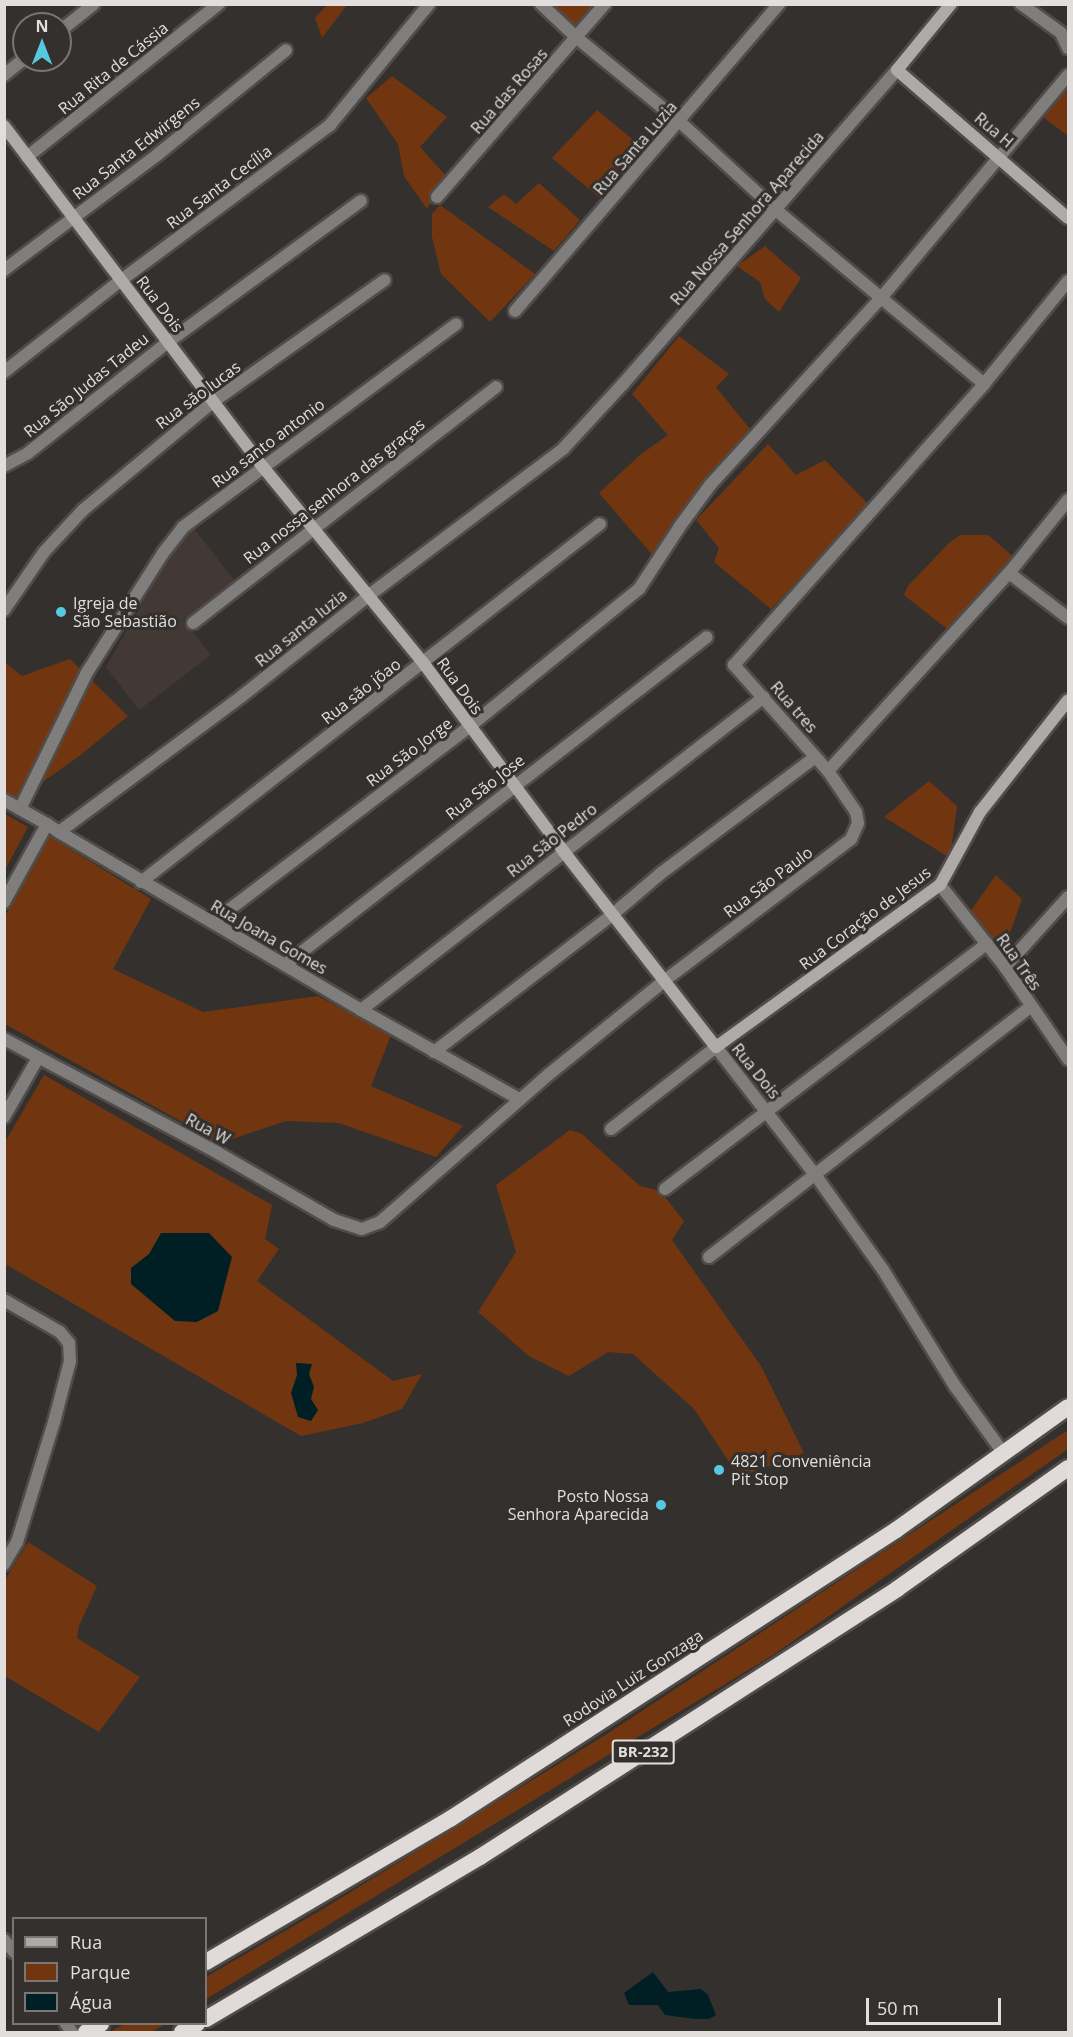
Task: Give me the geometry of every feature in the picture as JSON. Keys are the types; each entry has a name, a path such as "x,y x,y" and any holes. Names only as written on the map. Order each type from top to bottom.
{"highway":[{"name":"Rodovia Luiz Gonzaga","path":"207,1961 450,1819 896,1530 1068,1407"},
{"name":"BR-232","path":"207,2018 490,1850 897,1589 1068,1468"}],"main road":[{"name":"Rua Nossa Senhora Aparecida","path":"897,70 951,4"},
{"name":"Rua H","path":"897,70 1000,156 1068,218"},
{"name":"Rua Dois","path":"4,126 263,467 424,664 612,915 716,1047"},
{"name":"Rua Coração de Jesus","path":"716,1047 940,885 980,812 1068,700"}],"street":[{"path":"72,21 94,4"},
{"name":"Rua Rita de Cássia","path":"27,157 219,4"},
{"name":"Rua Santa Cecília","path":"4,372 122,280 330,125 429,4"},
{"path":"541,4 577,38 680,122 776,210 984,384 1068,281"},
{"name":"Rua das Rosas","path":"437,198 604,4"},
{"name":"Rua Santa Luzia","path":"515,311 680,122 779,4"},
{"path":"1021,4 1061,33 1068,48"},
{"name":"Rua Santa Edwirgens","path":"4,270 157,154 286,50"},
{"name":"Rua Nossa Senhora Aparecida","path":"563,449 897,70"},
{"name":"Rua São Jorge","path":"213,922 469,727 639,589 680,526 711,484 881,298 1068,75"},
{"name":"Rua São Judas Tadeu","path":"4,466 28,453 168,342 362,201"},
{"name":"Rua são lucas","path":"4,610 44,552 83,510 214,401 385,280"},
{"name":"Rua santo antonio","path":"20,809 86,674 183,527 456,324"},
{"name":"Rua tres","path":"828,771 734,665 984,384"},
{"name":"Rua nossa senhora das graças","path":"193,623 312,528 496,387"},
{"name":"Rua santa luzia","path":"59,832 242,696 368,596 563,449"},
{"path":"828,771 1009,573 1068,500"},
{"name":"Rua são jõao","path":"141,882 424,664 600,524"},
{"path":"1009,573 1068,618"},
{"name":"Rua São Jose","path":"285,965 707,637"},
{"name":"Rua São Pedro","path":"361,1010 764,697"},
{"path":"434,1052 612,915 660,874 816,757"},
{"name":"Rua São Paulo","path":"362,1229 380,1222 519,1099 664,981 851,839 858,823 856,812 828,771"},
{"name":"Rua Joana Gomes","path":"4,800 361,1010 519,1099"},
{"path":"4,902 47,824"},
{"name":"Rua Três","path":"940,885 1005,968 1068,1059"},
{"path":"1005,968 1068,897"},
{"path":"665,1189 987,944"},
{"path":"708,1257 816,1176 1030,1006"},
{"path":"4,1039 38,1058 4,1117"},
{"path":"611,1129 716,1047"},
{"name":"Rua Dois","path":"716,1047 816,1176 883,1270 934,1355 1004,1454"},
{"name":"Rua W","path":"38,1058 218,1153 334,1220 362,1229"},
{"path":"4,1300 60,1332 69,1343 70,1360 54,1422 17,1542 4,1564"}],"shaded area":[{"path":"192,526 234,580 183,619 211,655 139,710 106,667 170,554"}],"green space":[{"path":"327,5 347,5 322,38 315,18"},
{"path":"546,5 596,5 575,32"},
{"path":"1068,72 1068,136 1043,117"},
{"path":"392,76 447,117 420,147 446,176 427,209 404,176 398,144 366,98"},
{"path":"597,110 642,147 601,199 552,158"},
{"path":"539,183 580,220 554,251 488,207 504,194 516,204"},
{"path":"440,205 535,274 490,322 441,274 432,237 432,214"},
{"path":"765,246 801,278 779,312 765,299 760,282 737,266"},
{"path":"679,336 729,374 716,387 750,429 665,535 655,558 599,493 640,455 668,435 632,394"},
{"path":"768,444 796,475 825,460 869,505 771,609 714,562 719,548 696,520"},
{"path":"960,535 988,535 1015,558 947,629 904,595 908,586 949,543"},
{"path":"70,659 128,716 82,754 16,801 5,793 4,662 22,676"},
{"path":"929,781 957,806 950,858 884,817"},
{"path":"5,814 28,827 5,870"},
{"path":"49,836 151,899 113,969 203,1012 318,996 391,1035 371,1086 463,1126 436,1157 339,1123 286,1121 220,1143 5,1024 5,916"},
{"path":"996,875 1022,899 1008,938 993,947 970,912"},
{"path":"44,1075 272,1205 265,1239 279,1249 257,1281 393,1381 422,1374 402,1409 363,1423 301,1436 5,1264 5,1142"},
{"path":"570,1130 582,1134 640,1186 660,1191 684,1221 672,1240 761,1366 804,1453 739,1477 694,1409 633,1354 608,1352 569,1376 529,1356 478,1312 516,1252 496,1185"},
{"path":"1068,1430 1068,1449 773,1655 207,1998 207,1976 323,1909 607,1734"},
{"path":"28,1542 97,1586 79,1626 77,1638 140,1677 99,1732 5,1676 5,1580"},
{"path":"123,2025 164,2025 151,2032 109,2032"}],"water":[{"path":"161,1233 209,1233 232,1257 218,1311 197,1322 175,1321 131,1284 131,1268 149,1254"},
{"path":"296,1363 312,1364 309,1374 314,1387 311,1399 318,1410 311,1421 298,1417 291,1393 297,1375"},
{"path":"653,1972 668,1992 701,1989 708,1995 716,2015 709,2019 695,2019 665,2015 658,2005 629,2005 624,1993"}],"place":[{"name":"Igreja de São Sebastião","path":"61,612"},
{"name":"4821 Conveniência Pit Stop","path":"719,1470"},
{"name":"Posto Nossa Senhora Aparecida","path":"661,1505"}]}
